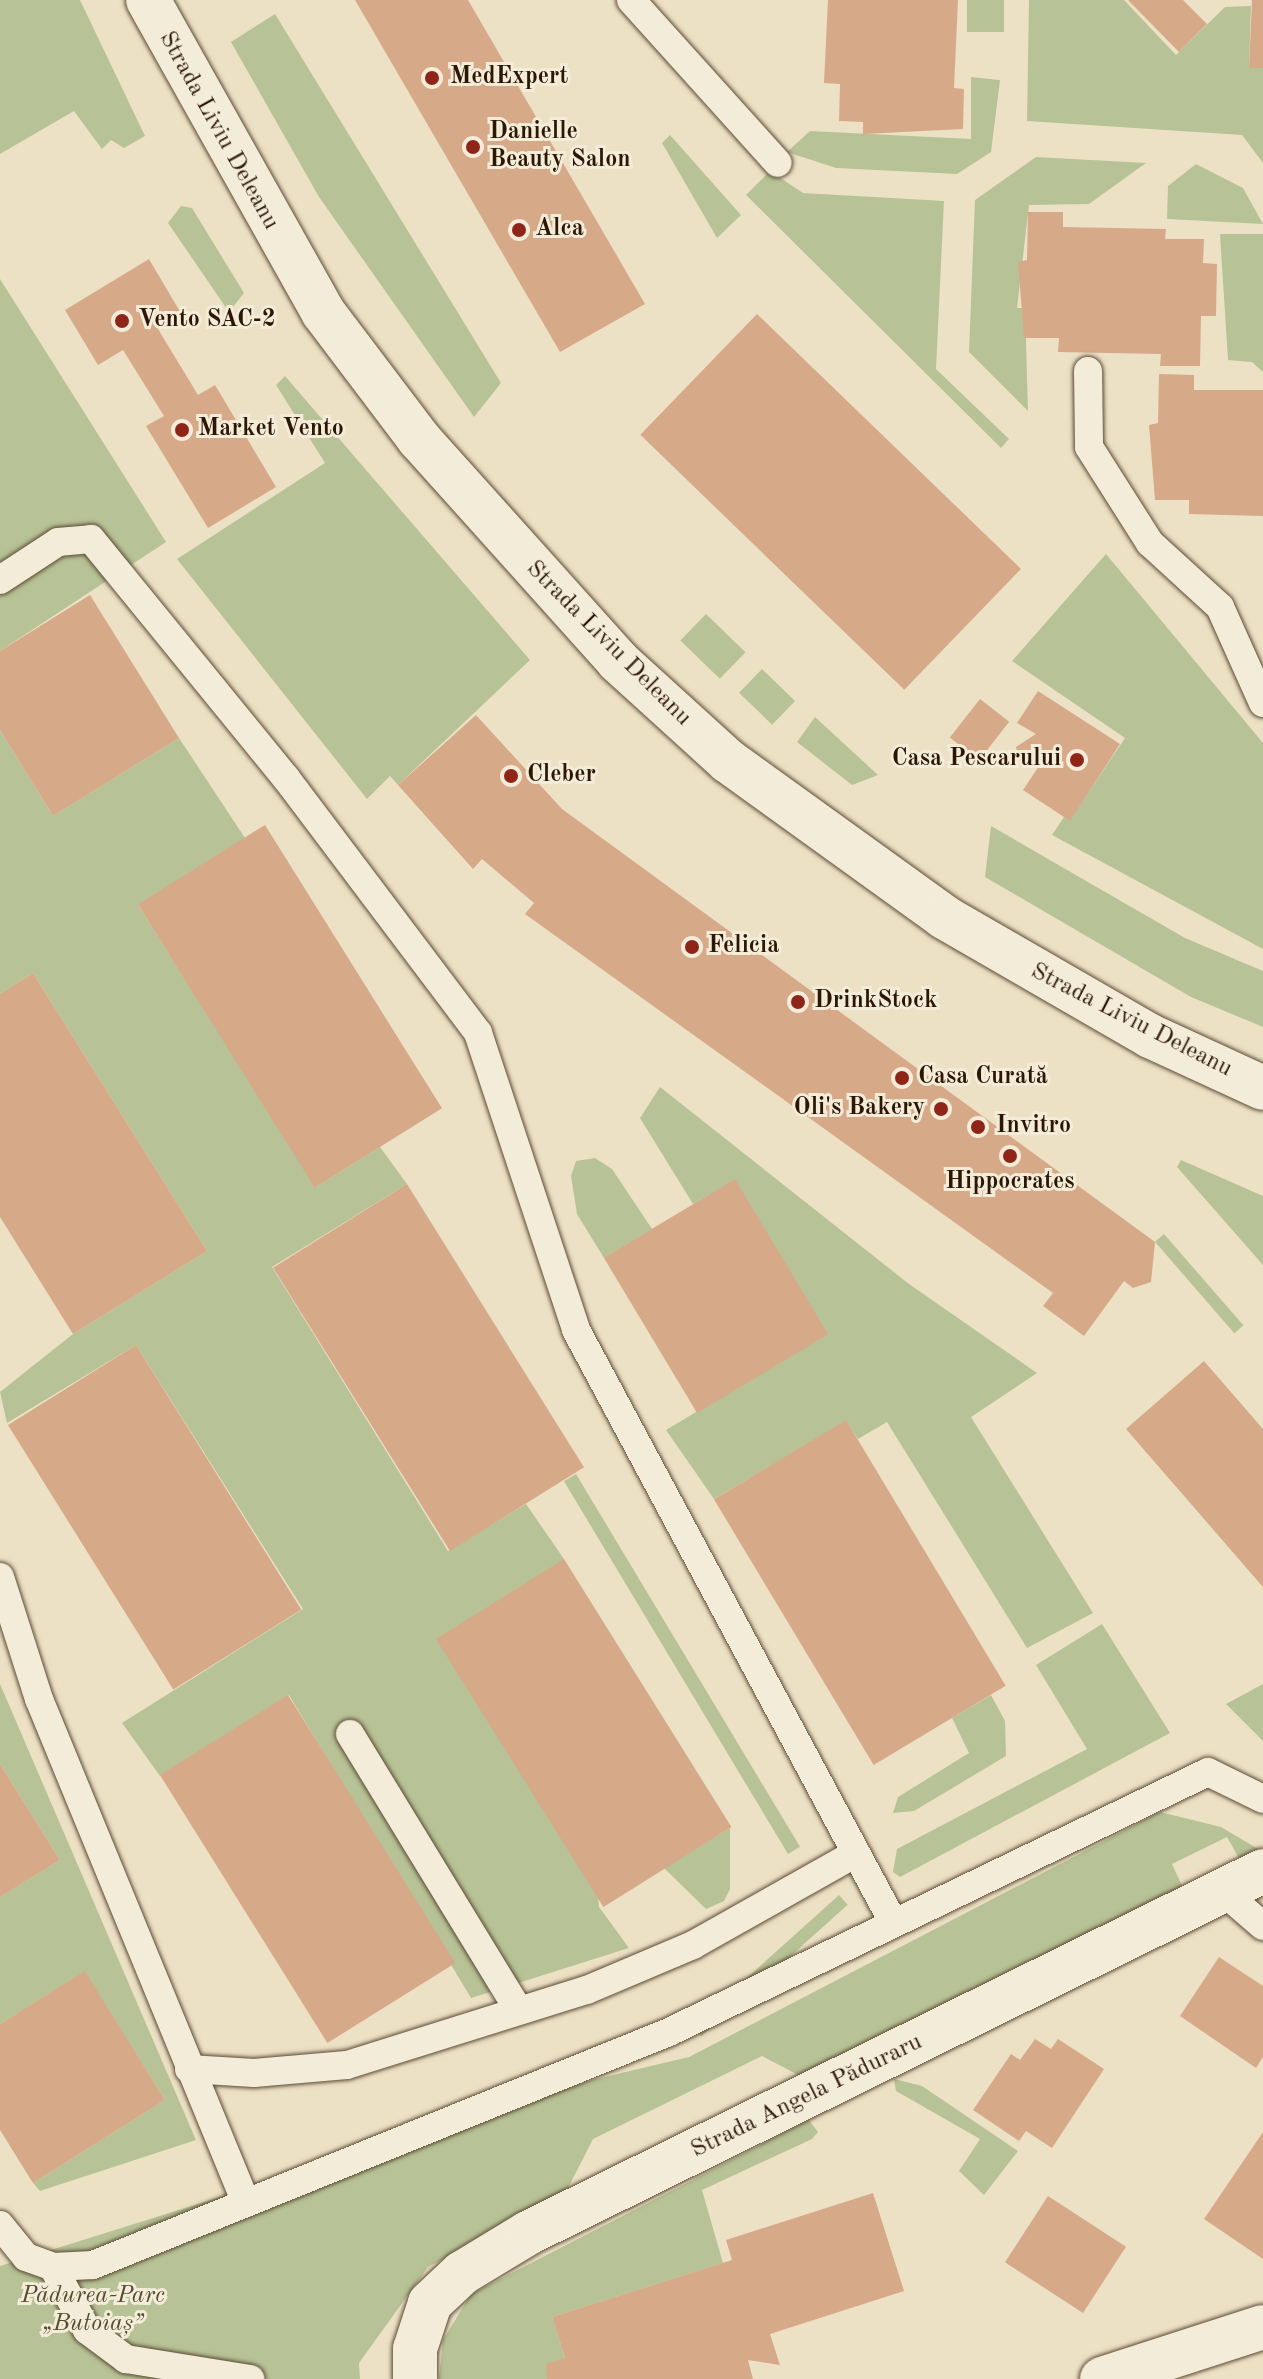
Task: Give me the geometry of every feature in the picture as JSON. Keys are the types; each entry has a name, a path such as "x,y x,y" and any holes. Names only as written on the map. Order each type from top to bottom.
{"main road":[{"name":"Strada Liviu Deleanu","path":"148,0 323,312 419,439 618,661 728,761 944,917 1150,1036 1263,1088"},
{"name":"Strada Angela Păduraru","path":"415,2379 415,2349 430,2303 462,2273 528,2233 1225,1893 1263,1871"},
{"path":"1102,2379 1263,2327"}],"lane":[{"path":"631,0 778,163"},
{"path":"1088,371 1089,447 1150,543 1220,607 1263,703"},
{"path":"0,580 58,542 91,539 286,778 478,1033 576,1330 892,1920"},
{"path":"0,1577 39,1699 246,2203"},
{"path":"350,1734 518,2009"},
{"path":"0,2225 26,2257 53,2267 93,2265 669,2032 892,1920 1208,1772 1263,1799"},
{"path":"189,2069 254,2073 347,2065 518,2009 587,1990 693,1945 856,1853"},
{"path":"1225,1893 1263,1926"},
{"path":"53,2267 87,2330 126,2359 250,2379"}],"green space":[{"path":"0,0 80,0 145,136 124,148 111,140 102,149 74,111 0,154"},
{"path":"967,0 1004,0 1004,32 967,32"},
{"path":"1029,0 1124,0 1176,55 1225,7 1251,6 1249,67 1263,68 1263,163 1242,135 1027,121"},
{"path":"275,14 501,383 474,417 319,197 231,42"},
{"path":"971,77 1000,80 991,152 957,174 836,168 787,152 810,131 971,139"},
{"path":"670,135 741,215 717,238 662,143"},
{"path":"1036,157 1146,163 1089,204 1029,205 1017,308 1025,308 1028,411 969,352 975,200"},
{"path":"1196,164 1243,188 1263,224 1167,219 1168,186"},
{"path":"770,171 803,193 944,201 936,369 1009,439 1001,448 746,195"},
{"path":"181,206 192,208 244,293 229,312 168,223"},
{"path":"1220,234 1263,234 1263,372 1252,362 1228,360"},
{"path":"0,279 166,542 0,651"},
{"path":"285,376 530,660 398,785 390,776 367,799 177,559 325,463 276,385"},
{"path":"1106,554 1263,743 1263,949 1052,835 1064,817 1070,820 1125,738 1012,661"},
{"path":"706,614 746,652 720,679 680,641"},
{"path":"762,669 795,701 772,725 739,693"},
{"path":"815,717 878,775 852,785 797,742"},
{"path":"0,730 53,816 179,738 245,838 138,905 316,1187 380,1147 407,1184 272,1267 448,1551 526,1504 564,1559 599,1907 629,1948 471,1998 289,1695 160,1776 122,1723 303,1609 136,1345 7,1423 0,1392 73,1334 207,1251 33,973 0,994"},
{"path":"991,826 1185,938 1263,971 1263,1027 1191,997 985,877"},
{"path":"660,1087 909,1284 1037,1373 971,1417 1093,1613 1027,1648 887,1422 858,1439 846,1421 714,1499 666,1430 827,1334 735,1180 693,1204 640,1118"},
{"path":"595,1158 612,1169 652,1229 604,1258 577,1214 571,1176 576,1161"},
{"path":"1181,1160 1263,1196 1263,1265 1177,1167"},
{"path":"1164,1234 1243,1325 1234,1333 1155,1242"},
{"path":"576,1474 800,1847 788,1854 564,1481"},
{"path":"1102,1624 1170,1733 900,1877 893,1872 897,1849 1087,1749 1036,1665"},
{"path":"0,1684 196,2140 40,2191 33,2183 165,2100 85,1972 0,2024 0,1897 60,1860 0,1764"},
{"path":"1263,1684 1263,1741 1226,1704"},
{"path":"991,1695 1005,1721 1006,1756 914,1811 893,1813 898,1797 969,1753 952,1718"},
{"name":"Pădurea-Parc „Butoiaș”","path":"1160,1812 1221,1827 1260,1850 1240,1860 1227,1837 1172,1864 1183,1888 804,2078 762,2056 593,2139 564,2196 428,2267 359,2363 360,2379 0,2379 0,2266 596,2079 689,2057"},
{"path":"730,1828 730,1889 724,1901 706,1909 664,1868"},
{"path":"839,1895 848,1905 701,2036 693,2027"},
{"path":"894,2079 922,2086 1018,2151 984,2195 959,2171 980,2139 896,2091"},
{"path":"809,2120 818,2132 812,2139 702,2190 723,2263 552,2317 565,2358 547,2379 439,2379 443,2340 471,2294"}],"building":[{"path":"355,0 468,0 645,304 560,352"},
{"path":"828,0 958,0 954,88 964,89 963,129 863,134 863,122 839,121 840,84 824,83"},
{"path":"1128,0 1183,0 1207,24 1179,52"},
{"path":"1252,0 1263,0 1263,68 1249,68"},
{"path":"1028,212 1063,212 1063,227 1166,229 1165,239 1204,239 1203,263 1217,264 1216,316 1201,316 1200,366 1160,366 1161,354 1058,352 1059,338 1024,338 1018,262 1027,260"},
{"path":"149,259 182,315 158,329 198,395 215,385 276,487 208,528 146,426 164,416 123,350 98,365 65,310"},
{"path":"757,314 1021,569 904,690 640,435"},
{"path":"1159,374 1194,375 1194,390 1263,390 1263,516 1189,514 1189,500 1155,500 1149,425 1158,423"},
{"path":"90,595 179,738 53,816 0,730 0,651"},
{"path":"1038,691 1120,744 1070,821 1023,790 1039,766 1020,766 1016,747 1036,734 1017,723"},
{"path":"980,699 1009,722 979,760 950,738"},
{"path":"476,715 562,809 1155,1242 1151,1282 1133,1288 1124,1281 1084,1336 1043,1306 1053,1293 525,914 534,903 482,859 473,869 398,785"},
{"path":"265,825 442,1108 315,1188 138,904"},
{"path":"33,973 207,1251 73,1334 0,1217 0,994"},
{"path":"735,1179 828,1334 697,1413 604,1258"},
{"path":"407,1184 584,1467 450,1551 273,1268"},
{"path":"136,1345 301,1610 173,1690 8,1425"},
{"path":"1204,1361 1263,1429 1263,1587 1126,1429"},
{"path":"846,1420 1006,1686 874,1765 714,1499"},
{"path":"564,1559 731,1827 603,1907 436,1639"},
{"path":"288,1695 455,1963 327,2043 160,1775"},
{"path":"0,1764 60,1860 0,1897"},
{"path":"1219,1957 1263,1986 1263,2057 1256,2068 1180,2016"},
{"path":"85,1971 165,2100 33,2183 0,2130 0,2024"},
{"path":"1035,2039 1051,2049 1058,2039 1104,2069 1052,2148 1026,2131 1019,2141 973,2110 1011,2054 1020,2060"},
{"path":"1263,2132 1263,2259 1204,2219"},
{"path":"873,2193 904,2291 770,2334 780,2365 748,2360 753,2379 547,2379 546,2364 565,2358 552,2317 732,2260 726,2240"},
{"path":"1048,2196 1126,2247 1083,2313 1005,2262"}],"place":[{"name":"MedExpert","path":"432,78"},
{"name":"Danielle Beauty Salon","path":"473,147"},
{"name":"Alca","path":"519,230"},
{"name":"Vento SAC-2","path":"122,321"},
{"name":"Market Vento","path":"182,430"},
{"name":"Casa Pescarului","path":"1077,760"},
{"name":"Cleber","path":"511,776"},
{"name":"Felicia","path":"692,947"},
{"name":"DrinkStock","path":"798,1002"},
{"name":"Casa Curată","path":"902,1078"},
{"name":"Oli's Bakery","path":"941,1109"},
{"name":"Invitro","path":"978,1127"},
{"name":"Hippocrates","path":"1010,1156"}]}
